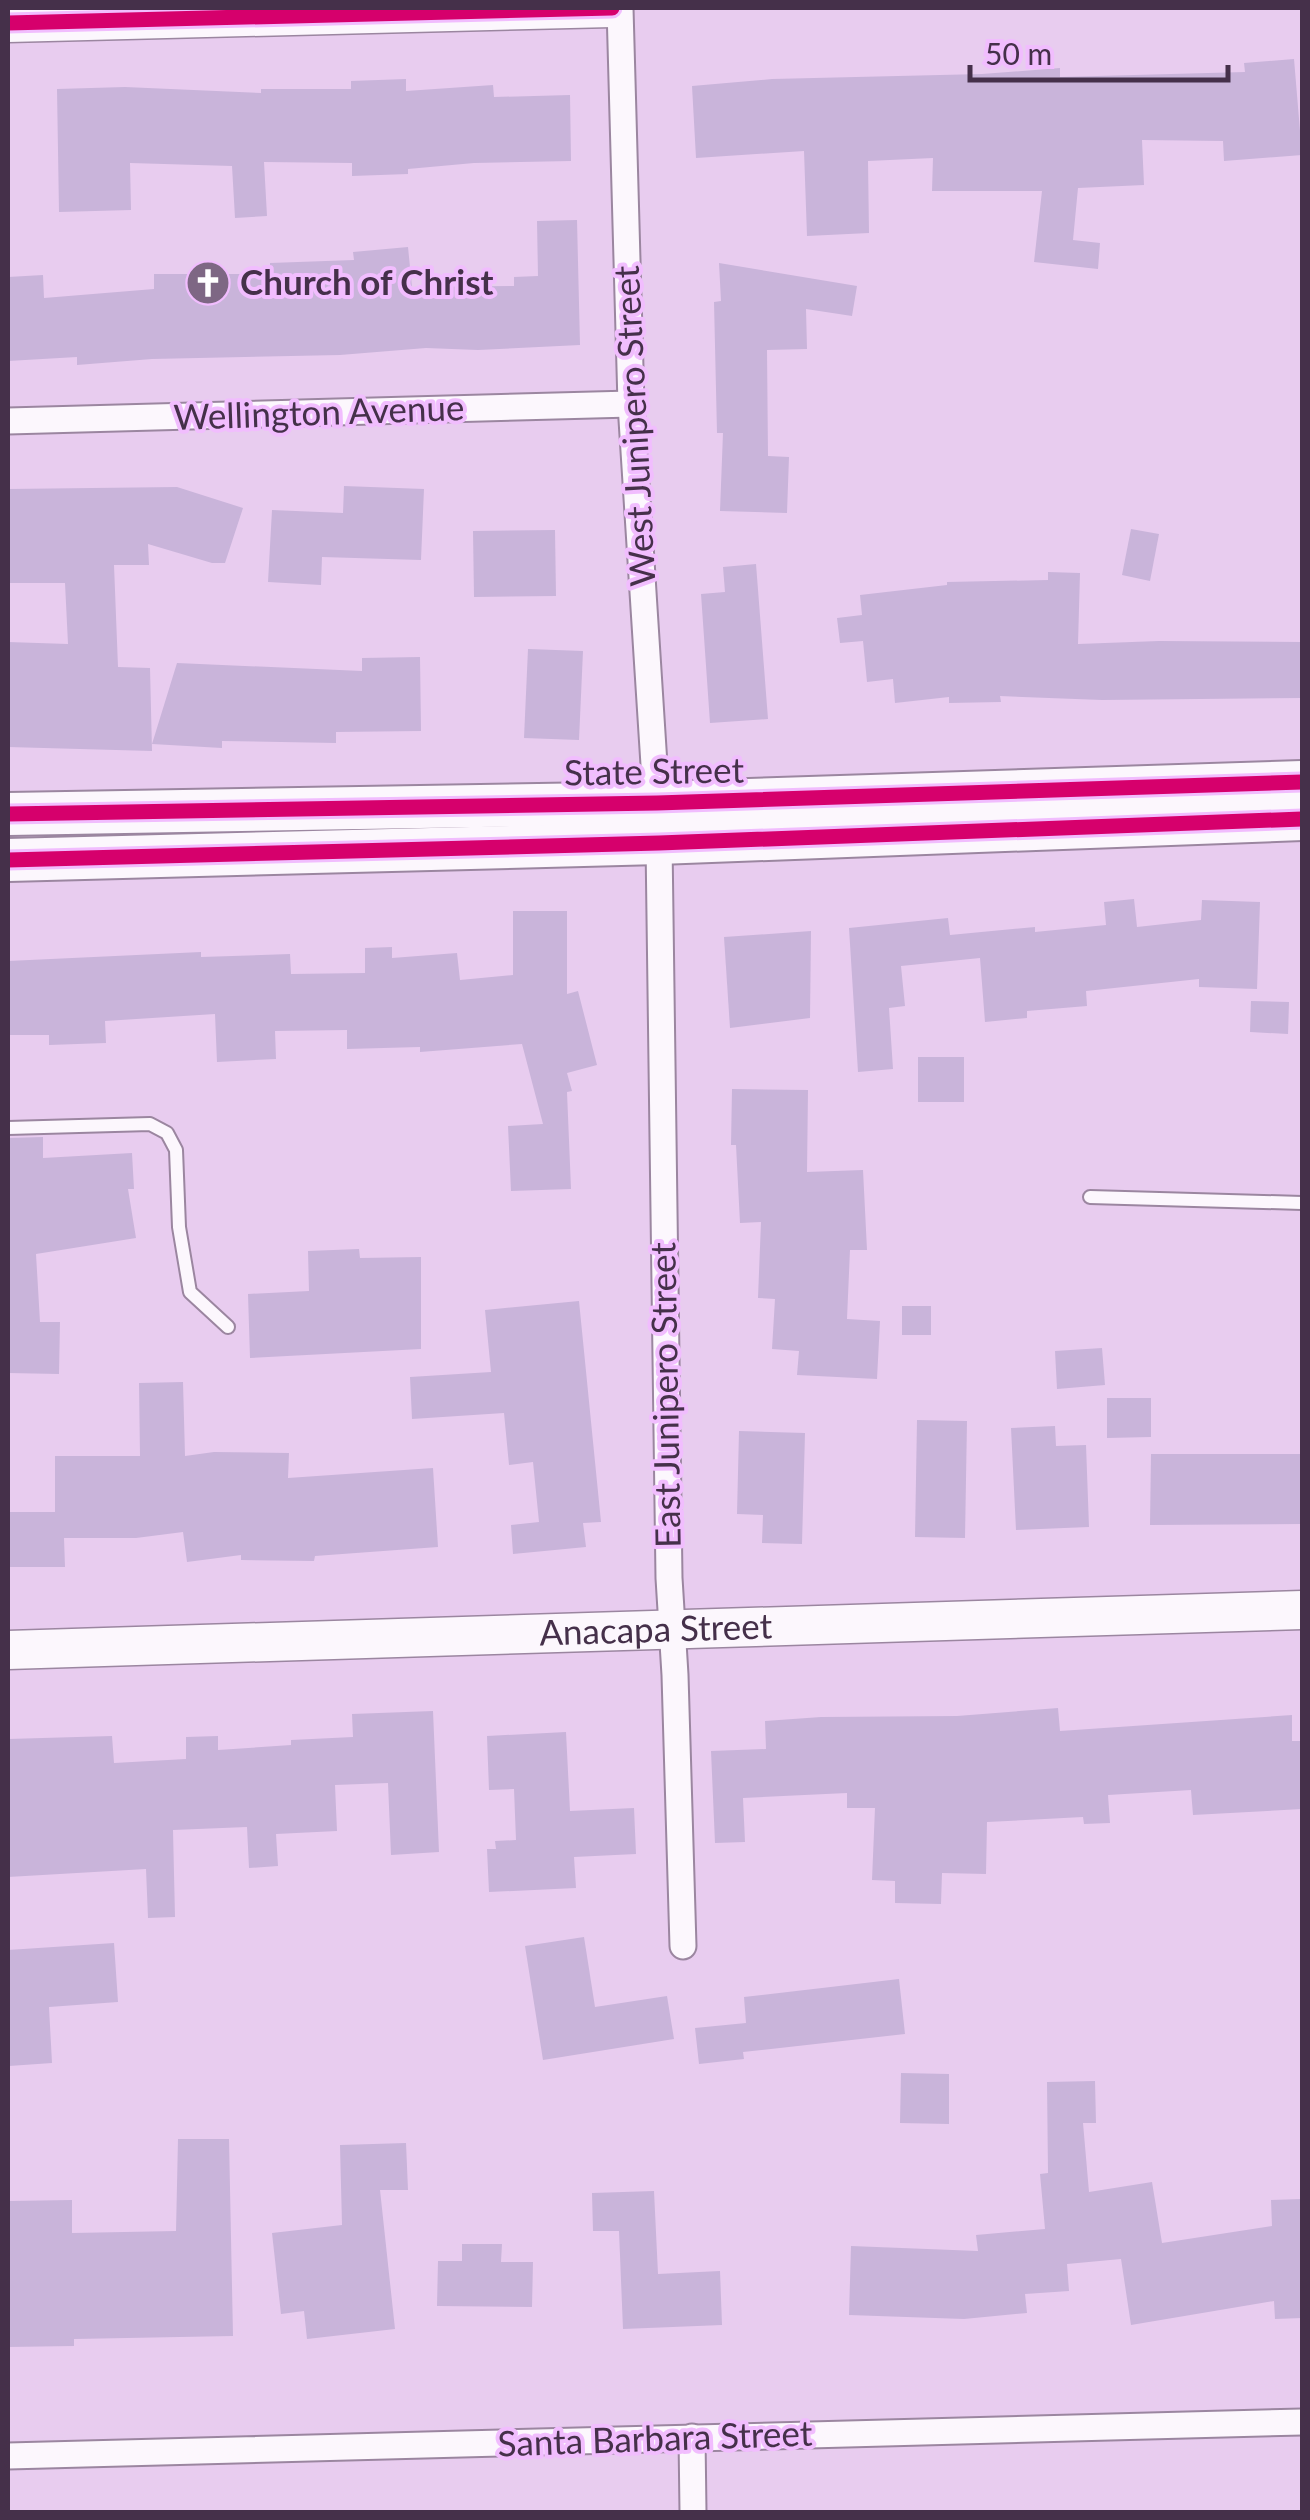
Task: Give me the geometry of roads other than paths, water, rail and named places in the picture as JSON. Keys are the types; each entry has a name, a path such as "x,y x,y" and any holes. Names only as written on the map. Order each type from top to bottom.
{"main road":[{"name":"State Street","path":"8,860 250,832 1045,809 1302,782"},
{"name":"State Street","path":"1045,809 1302,819"},
{"name":"State Street","path":"8,814 250,832"}],"street":[{"path":"8,23 612,8"},
{"name":"West Junipero Street","path":"620,8 631,404 658,823"},
{"name":"Wellington Avenue","path":"8,421 631,404"},
{"name":"East Junipero Street","path":"658,823 668,1578 683,1946"},
{"name":"Anacapa Street","path":"8,1650 1302,1610"},
{"name":"Santa Barbara Street","path":"8,2456 1302,2422"},
{"path":"692,2438 693,2512"}],"lane":[{"path":"8,1128 150,1124 166,1133 177,1160 178,1227 186,1281 195,1300 228,1327"},
{"path":"1090,1197 1302,1203"}],"place":[{"name":"Church of Christ","path":"208,283"}]}
